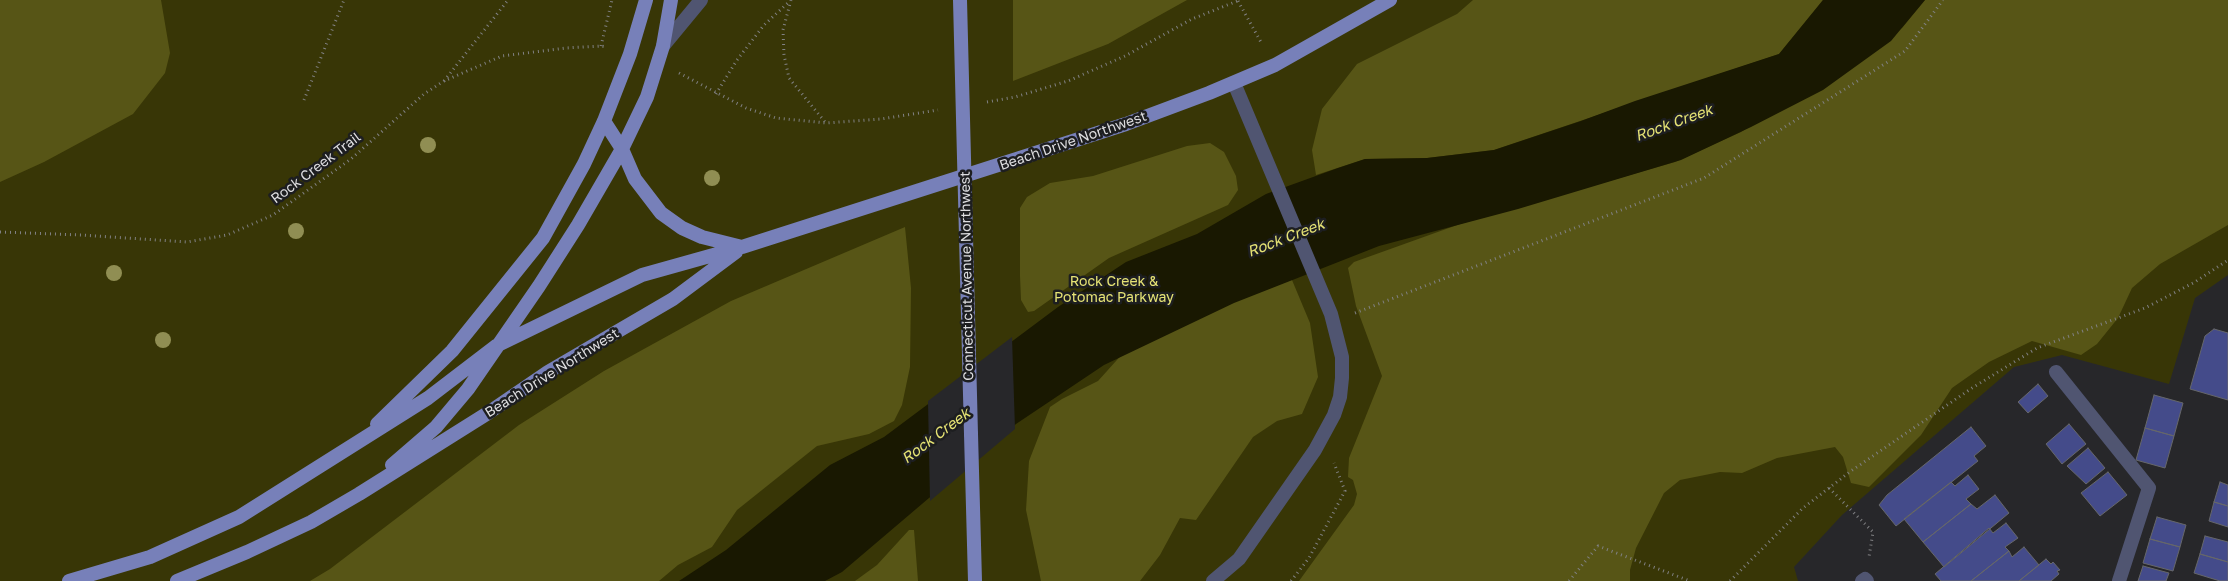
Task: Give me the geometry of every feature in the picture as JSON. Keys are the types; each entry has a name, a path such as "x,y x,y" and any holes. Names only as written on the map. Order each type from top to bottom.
{"main road":[{"path":"69,581 150,557 239,517 353,447 452,351 543,238 584,164 604,121 630,54 646,0"},
{"path":"177,581 312,522 359,494 436,427 468,389 539,286 622,149 646,97 663,46 671,0"},
{"name":"Connecticut Avenue Northwest","path":"960,0 974,581"},
{"name":"Beach Drive Northwest","path":"353,447 428,398 496,346 642,275 742,247 1126,124 1275,66 1390,0"},
{"path":"604,121 622,149 635,179 660,213 682,228 702,237 742,247"},
{"name":"Beach Drive Northwest","path":"359,494 488,414 548,372 673,299 742,247"}],"street":[{"path":"663,46 700,0"},
{"path":"1213,581 1239,560 1315,450 1334,415 1340,396 1342,364 1337,334 1331,314 1234,83"},
{"path":"2056,372 2149,488 2119,581"}],"path":[{"path":"304,100 344,0"},
{"path":"444,81 508,0"},
{"path":"601,46 612,0"},
{"path":"716,94 737,60 764,25 791,0 783,30 784,56 789,78 826,123"},
{"path":"1350,315 1704,178 1906,51 1942,0"},
{"path":"1238,1 1264,46"},
{"name":"Rock Creek Trail","path":"0,232 187,242 227,235 273,215 351,159 424,94 444,81 502,56 566,48 601,46 615,50"},
{"path":"1730,581 1803,508 1972,388 2037,348 2145,308 2195,282 2228,260"},
{"path":"1829,488 1873,532 1865,580"},
{"path":"1569,581 1598,546 1690,581"}],"green space":[{"name":"Rock Creek & Potomac Parkway","path":"0,0 2228,0 2228,275 2195,298 2169,384 2062,355 2014,367 1842,515 1794,567 1798,581 0,581"}],"shaded area":[{"path":"0,0 161,0 170,53 165,73 133,114 44,162 0,182"},
{"path":"1013,0 1187,0 1108,44 1013,81"},
{"path":"1473,0 1823,0 1779,54 1494,150 1427,158 1365,159 1316,175 1312,150 1322,109 1357,64 1457,14"},
{"path":"1925,0 2228,0 2228,225 2160,264 2132,288 2118,318 2097,344 2081,355 2032,341 1989,362 1952,388 1921,435 1869,487 1851,483 1843,457 1835,447 1777,458 1742,473 1720,472 1680,480 1664,493 1636,548 1630,570 1630,581 1299,581 1354,505 1357,494 1353,480 1348,477 1349,458 1382,376 1356,306 1348,268 1354,262 1460,224 1675,162 1741,132 1902,28"},
{"path":"1210,143 1224,152 1236,176 1238,190 1228,205 1109,258 1034,311 1028,312 1021,300 1020,276 1020,208 1027,197 1050,183 1093,176 1187,146"},
{"path":"905,227 911,288 910,367 902,405 894,421 869,434 817,446 737,510 712,547 678,565 659,581 310,581 330,569 519,425 604,371 731,301"},
{"path":"1261,265 1292,280 1310,323 1318,377 1302,414 1277,421 1253,437 1196,520 1180,518 1160,555 1140,581 1041,581 1026,510 1029,461 1050,407 1098,381 1134,341"},
{"path":"909,530 914,530 918,581 855,581 877,565"}],"water":[{"name":"Rock Creek","path":"1823,0 1925,0 1891,41 1823,90 1681,160 1518,209 1379,246 1234,303 1104,365 1016,424 842,572 825,581 679,581 726,550 830,465 884,437 1058,307 1126,262 1197,234 1266,194 1365,159 1427,158 1494,150 1779,54"}],"pier":[{"path":"1012,337 1015,429 930,501 928,401"}],"building":[{"path":"2214,329 2228,333 2228,400 2190,389 2205,336"},
{"path":"2038,384 2048,396 2028,413 2018,402"},
{"path":"2154,395 2183,403 2174,436 2145,428"},
{"path":"2069,424 2086,444 2062,464 2046,444"},
{"path":"1971,427 1986,446 1974,456 1978,461 1896,526 1879,505 1887,495"},
{"path":"2145,428 2174,436 2165,468 2136,460"},
{"path":"2088,448 2105,468 2086,484 2067,466"},
{"path":"2108,472 2127,495 2100,516 2081,493"},
{"path":"1968,475 1979,489 1966,499 1971,504 1923,542 1904,519 1951,482 1955,486"},
{"path":"2220,482 2228,485 2228,506 2214,502"},
{"path":"1995,495 2009,513 1944,567 1923,542 1971,504 1977,509"},
{"path":"2214,502 2228,506 2228,527 2209,521"},
{"path":"2157,517 2186,525 2180,547 2150,539"},
{"path":"2006,523 2018,538 2005,547 2009,551 1971,581 1941,581 1935,574 1989,528 1993,533"},
{"path":"2205,536 2228,542 2228,562 2200,554"},
{"path":"2150,539 2180,547 2173,571 2143,563"},
{"path":"2024,547 2039,565 2019,581 1971,581 2009,551 2012,557"},
{"path":"2200,554 2228,562 2228,581 2220,581 2194,573"},
{"path":"2046,559 2051,564 2053,562 2060,570 2057,571 2059,574 2051,581 2019,581"},
{"path":"2143,566 2169,573 2166,581 2138,581"}]}
